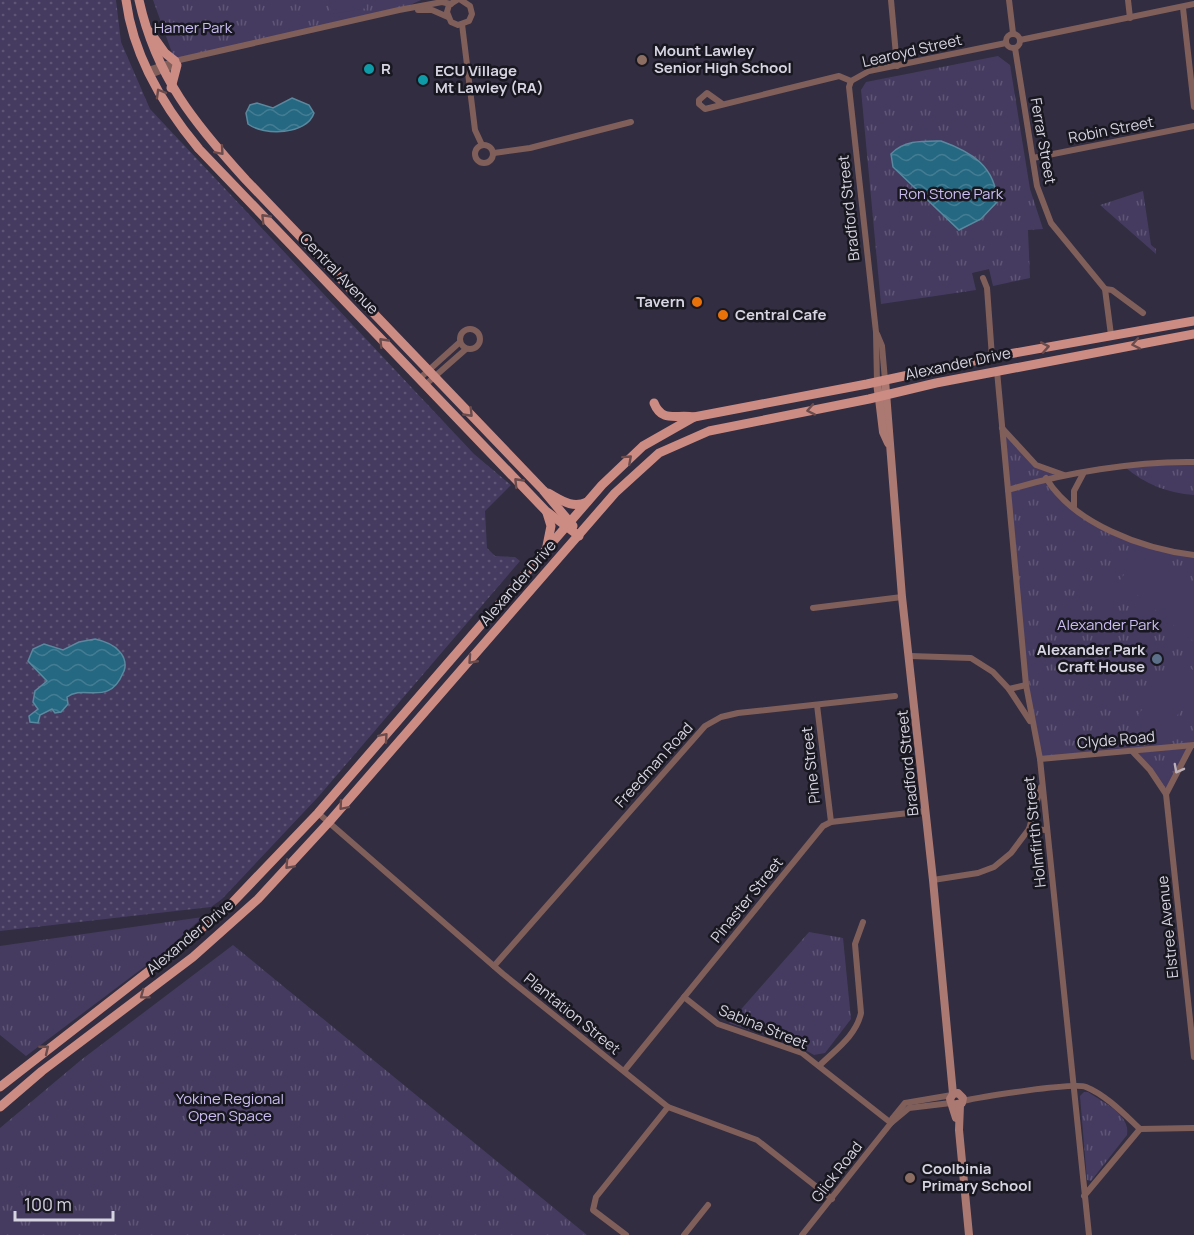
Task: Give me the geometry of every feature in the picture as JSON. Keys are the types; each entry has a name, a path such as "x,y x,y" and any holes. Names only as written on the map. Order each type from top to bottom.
{"main road":[{"name":"Central Avenue","path":"126,0 133,31 149,73 170,111 199,149 546,511 580,536"},
{"name":"Central Avenue","path":"139,0 145,25 161,68 171,88 200,128 246,180 543,490 568,525"},
{"path":"145,25 165,53 176,63 171,88"},
{"name":"Alexander Drive","path":"0,1087 225,909 318,813 588,501 643,446 694,417 992,357 1194,321"},
{"name":"Alexander Drive","path":"0,1107 42,1071 193,957 258,899 329,822 632,476 668,448 723,427 996,371 1194,334"},
{"path":"654,403 662,416 694,417"},
{"path":"543,490 570,504 579,505 588,501"},
{"path":"546,511 551,526 546,552"}],"street":[{"path":"891,0 897,66"},
{"path":"1009,0 1013,33 1020,40"},
{"path":"1128,0 1130,18"},
{"path":"149,73 189,59 399,10 442,2 456,1 470,6 472,14 469,21 454,24 448,17 432,10 399,10"},
{"path":"448,17 448,9 456,1"},
{"path":"1013,33 1007,36 1006,43 1015,48 1020,40 1194,4"},
{"path":"1183,8 1194,107"},
{"path":"462,24 474,130 482,145"},
{"name":"Learoyd Street","path":"721,103 839,76 851,81 862,73 1006,43"},
{"name":"Ferrar Street","path":"1015,48 1037,186 1051,223 1105,290 1112,290 1143,313"},
{"name":"Bradford Street","path":"851,81 849,87 876,332 882,346 882,396 969,1235"},
{"path":"482,145 475,153 478,160 488,162 494,153 530,148 630,122"},
{"name":"Robin Street","path":"1033,158 1194,126"},
{"path":"482,145 490,146 494,153"},
{"path":"983,278 987,288 992,357"},
{"path":"1105,290 1111,335"},
{"path":"422,382 466,349 474,349 479,344 480,338 477,332 465,330 460,334 460,342 466,349"},
{"path":"431,374 460,342"},
{"name":"Holmfirth Street","path":"996,371 1026,685 1040,759 1089,1235"},
{"path":"1001,426 1036,465 1065,475"},
{"path":"1008,490 1046,478 1065,475 1158,461 1194,462"},
{"path":"1074,506 1074,491 1083,474"},
{"path":"1046,478 1054,490 1112,532 1141,545 1194,555"},
{"path":"813,608 902,597"},
{"path":"910,656 971,658 993,672 1009,689 1032,724"},
{"path":"1009,689 1026,685"},
{"name":"Freedman Road","path":"494,966 705,726 727,715 895,696"},
{"name":"Pine Street","path":"818,705 831,822"},
{"path":"1166,794 1193,745"},
{"name":"Clyde Road","path":"1040,759 1193,745"},
{"name":"Elstree Avenue","path":"1132,751 1150,770 1166,794 1191,1006 1194,1057"},
{"path":"933,879 959,878 994,867 1011,853 1029,829 1041,784"},
{"path":"831,822 926,811"},
{"name":"Plantation Street","path":"318,813 494,966 668,1107 757,1140 832,1199"},
{"name":"Pinaster Street","path":"624,1071 817,832 831,822"},
{"path":"1029,829 1047,830"},
{"path":"819,1066 855,1031 859,1024 861,1013 855,944 863,922"},
{"name":"Sabina Street","path":"684,997 718,1024 794,1049 891,1123"},
{"path":"1074,1086 1085,1086 1117,1107 1140,1129 1194,1128"},
{"name":"Glick Road","path":"802,1235 891,1123 909,1107 956,1099 1074,1086"},
{"path":"626,1235 593,1210 593,1206 596,1197 668,1107"},
{"path":"1084,1196 1140,1129"},
{"path":"684,1235 708,1205"}],"green space":[{"path":"0,0 116,0 121,42 150,109 474,454 511,485 485,511 487,548 495,556 515,557 520,561 319,796 222,899 211,907 0,931"},
{"name":"Hamer Park","path":"153,0 421,0 399,10 175,61"},
{"path":"329,0 365,0 367,8 331,14"},
{"name":"Ron Stone Park","path":"998,56 1010,65 1030,189 1043,229 1028,230 1030,278 993,286 989,269 972,273 976,290 881,304 861,90 866,82"},
{"path":"1143,191 1151,245 1156,249 1156,254 1100,205"},
{"name":"Alexander Park","path":"1001,426 1036,465 1065,475 1047,478 1064,500 1088,518 1114,533 1146,546 1194,555 1194,744 1166,794 1132,751 1040,759 1032,724"},
{"path":"1194,462 1194,495 1157,487 1125,467"},
{"path":"1142,551 1194,594 1194,642 1129,588 1105,618 1080,596 1103,565 1120,580"},
{"path":"1181,660 1194,671 1194,707 1190,713 1183,708 1162,734 1138,715"},
{"path":"203,917 164,952 26,1056 0,1035 0,946"},
{"path":"809,932 843,938 851,1019 825,1053 814,1055 798,1046 729,1023"},
{"name":"Yokine Regional Open Space","path":"233,945 587,1235 0,1235 0,1128 81,1060"},
{"path":"1088,1092 1115,1110 1125,1121 1127,1128 1127,1135 1091,1181 1087,1180 1080,1096"}],"water":[{"path":"292,98 309,105 314,113 303,126 274,132 248,124 246,113 250,105 257,103 273,108"},
{"path":"941,141 963,150 980,162 987,170 996,190 997,202 981,219 959,230 893,167 891,154 896,149 914,142"},
{"path":"95,639 111,645 123,656 125,667 117,683 104,692 81,693 67,697 68,704 61,712 55,713 52,709 40,715 38,723 30,722 29,716 38,709 33,702 35,691 47,681 28,661 33,649 44,644 63,650 79,642"}],"place":[{"name":"Mount Lawley Senior High School","path":"642,60"},
{"name":"R","path":"369,69"},
{"name":"ECU Village Mt Lawley (RA)","path":"423,80"},
{"name":"Tavern","path":"697,302"},
{"name":"Central Cafe","path":"723,315"},
{"name":"Alexander Park Craft House","path":"1157,659"},
{"name":"Coolbinia Primary School","path":"910,1178"}]}
